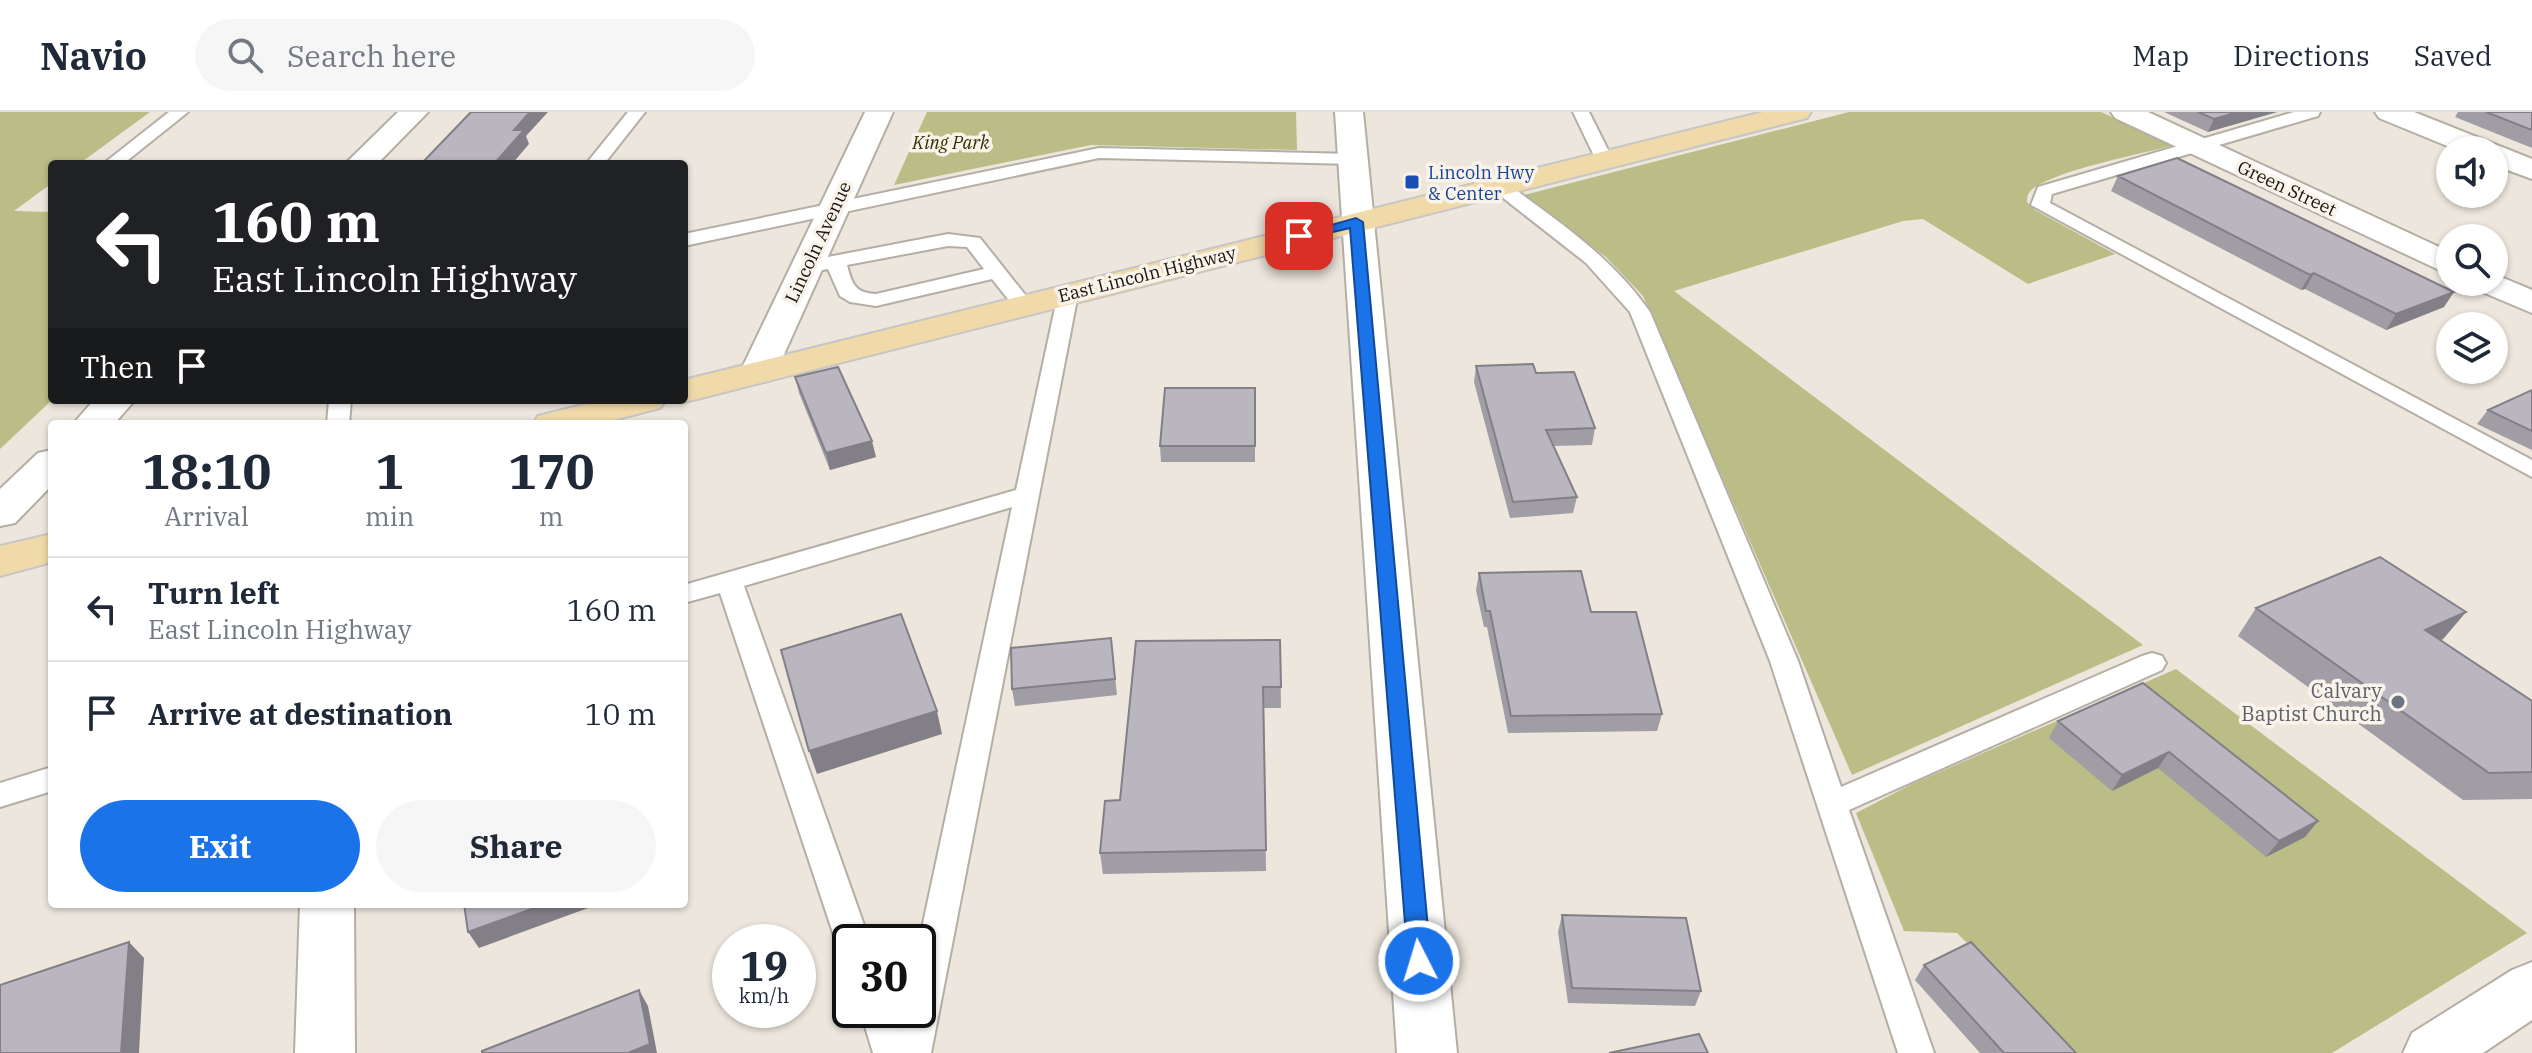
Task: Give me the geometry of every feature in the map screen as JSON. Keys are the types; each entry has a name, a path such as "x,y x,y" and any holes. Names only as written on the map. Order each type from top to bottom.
{"main road":[{"name":"East Lincoln Highway","path":"688,390 1787,113"},
{"path":"568,420 631,404"},
{"path":"0,561 48,549"}],"street":[{"path":"364,160 414,112"},
{"name":"Lincoln Avenue","path":"758,372 821,265 834,209 879,112"},
{"path":"1349,112 1427,1053"},
{"name":"Green Street","path":"2125,112 2436,258"},
{"path":"2389,112 2448,136"},
{"path":"2508,160 2532,170"},
{"path":"2508,292 2532,303"},
{"path":"96,420 112,404"},
{"path":"0,513 48,466"},
{"path":"325,1053 327,908"},
{"path":"2465,1046 2532,988"}],"lane":[{"path":"117,160 180,112"},
{"path":"598,160 637,112"},
{"path":"1581,112 1604,160"},
{"path":"2312,112 2044,191 2040,205 2532,470"},
{"path":"688,239 1099,153 1353,159"},
{"path":"1499,186 1602,265 1640,312 1784,661 1916,1053"},
{"path":"821,265 959,240 973,242 1023,305"},
{"path":"821,265 845,292 857,299 876,300 997,272"},
{"path":"913,1053 1068,294"},
{"path":"688,593 1027,495"},
{"path":"729,580 847,924"},
{"path":"1833,804 2152,663"},
{"path":"0,795 48,780"},
{"path":"883,1028 891,1053"}],"green space":[{"path":"0,112 150,112 84,160 48,160 48,186 14,211 48,212 48,404 0,449"},
{"name":"King Park","path":"927,112 1296,112 1297,150 1091,145 894,185"},
{"path":"1849,112 2101,112 2174,145 2083,168 2048,180 2031,190 2027,202 2035,210 2115,254 2028,284 1923,219 1903,221 1674,291 2143,645 1852,775 1643,296 1606,257 1524,195"},
{"path":"2176,669 2527,933 2332,1053 2076,1053 1957,933 1904,931 1856,813 1912,784"}],"building":[{"path":"471,112 530,112 514,130 524,130 498,160 425,160"},
{"path":"2198,112 2238,112 2214,119"},
{"path":"2486,112 2532,112 2532,130"},
{"path":"2177,158 2436,283 2436,296 2443,296 2396,314 2314,273 2310,275 2118,176"},
{"path":"1533,364 1536,373 1574,372 1595,428 1546,430 1577,497 1513,502 1476,366"},
{"path":"838,367 872,441 826,453 795,377"},
{"path":"1165,388 1255,388 1255,446 1160,446"},
{"path":"2532,390 2532,431 2488,410"},
{"path":"2380,557 2466,612 2425,630 2532,701 2532,772 2489,773 2256,608"},
{"path":"1581,571 1591,612 1636,612 1662,714 1511,716 1490,611 1486,611 1479,573"},
{"path":"901,614 937,711 809,751 781,650"},
{"path":"1111,638 1115,679 1012,689 1011,648"},
{"path":"1280,640 1281,687 1263,687 1266,850 1100,853 1105,801 1120,800 1136,641"},
{"path":"2143,683 2318,821 2279,841 2169,752 2122,775 2058,721"},
{"path":"465,908 534,908 468,932"},
{"path":"1562,915 1686,918 1701,991 1572,988"},
{"path":"129,942 121,1053 0,1053 0,985"},
{"path":"1971,942 2076,1053 2004,1053 1924,965"},
{"path":"639,990 650,1044 628,1053 482,1053 482,1051"},
{"path":"1699,1034 1708,1053 1609,1053"}],"place":[{"name":"Lincoln Hwy & Center","path":"1412,182"},
{"name":"Calvary Baptist Church","path":"2398,702"}],"route":[{"path":"1299,236 1356,222 1419,961"}]}
